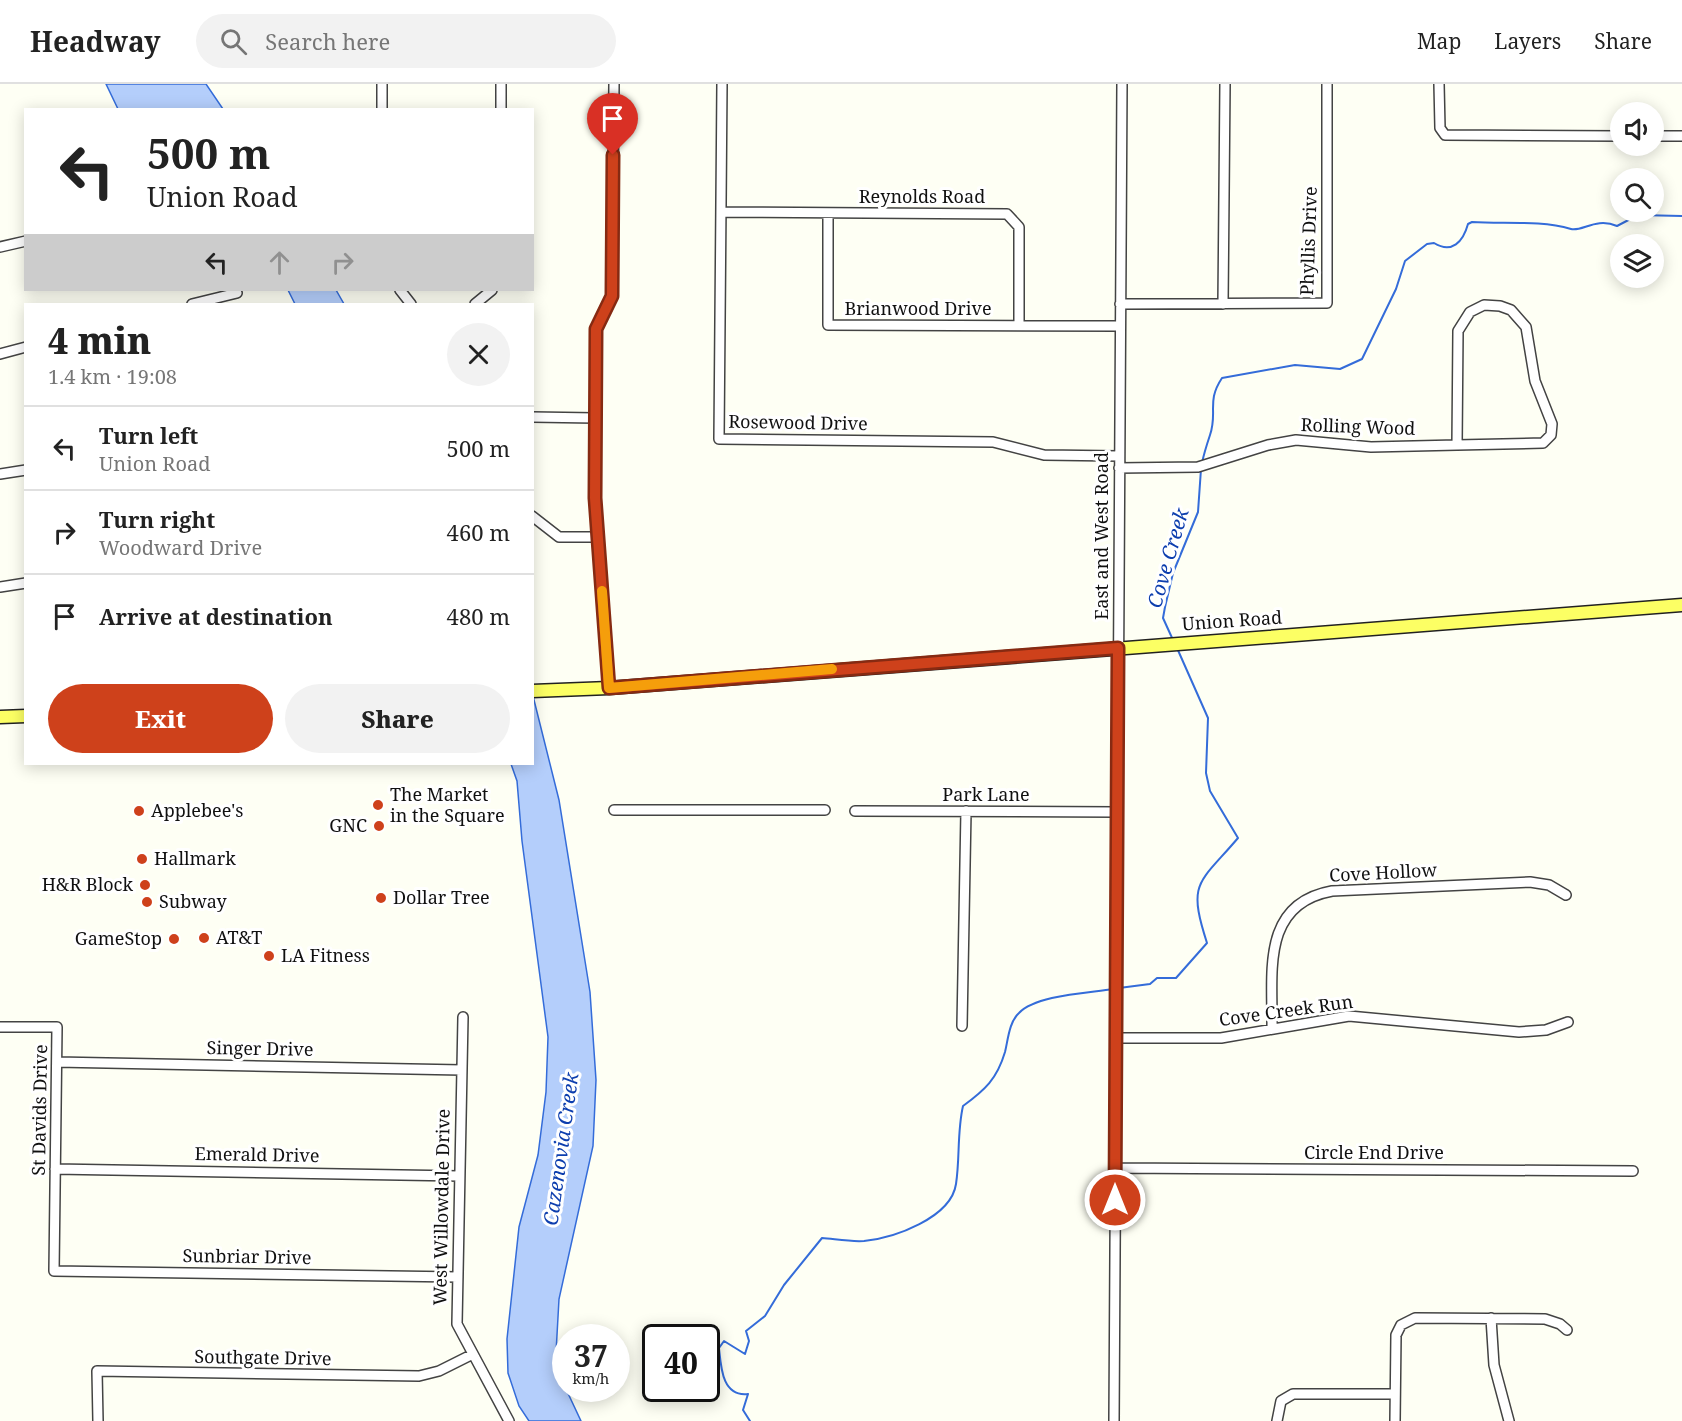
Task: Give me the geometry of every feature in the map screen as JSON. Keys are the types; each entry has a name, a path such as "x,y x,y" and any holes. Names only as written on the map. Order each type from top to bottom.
{"main road":[{"name":"Union Road","path":"534,691 609,688 1682,605"},
{"path":"0,717 24,716"}],"street":[{"path":"382,84 382,108"},
{"path":"501,84 501,108"},
{"path":"609,688 595,498 595,418 596,329 612,296 614,84"},
{"name":"Rosewood Drive","path":"722,84 719,439 993,442 1044,455 1119,456"},
{"name":"East and West Road","path":"1114,1421 1122,84"},
{"path":"1223,304 1225,84"},
{"name":"Phyllis Drive","path":"1120,304 1327,303 1327,84"},
{"path":"1439,84 1440,128 1449,136 1610,136"},
{"path":"1664,136 1682,135"},
{"name":"Reynolds Road","path":"721,212 1007,214 1019,227 1018,326"},
{"name":"Brianwood Drive","path":"828,213 828,325 1120,326"},
{"path":"0,247 24,241"},
{"path":"401,291 410,303"},
{"path":"476,303 491,291"},
{"path":"196,303 237,293"},
{"name":"Rolling Wood","path":"1119,468 1198,467 1268,445 1296,440 1371,447 1538,445 1548,440 1552,430 1551,420 1534,381 1526,327 1517,314 1500,306 1476,308 1464,318 1458,331 1456,445"},
{"path":"0,354 24,348"},
{"path":"534,417 595,418"},
{"path":"0,474 24,470"},
{"path":"534,518 559,537 598,537"},
{"path":"0,587 24,583"},
{"path":"614,810 825,810"},
{"name":"Park Lane","path":"855,811 1116,812"},
{"path":"962,1026 966,811"},
{"name":"Cove Hollow","path":"1272,1029 1275,938 1286,916 1312,896 1332,891 1530,882 1549,885 1566,895"},
{"name":"Cove Creek Run","path":"1116,1038 1203,1039 1349,1016 1519,1032 1546,1030 1568,1022"},
{"name":"West Willowdale Drive","path":"463,1017 457,1324 509,1421"},
{"name":"St Davids Drive","path":"0,1027 57,1027 54,1252"},
{"name":"Singer Drive","path":"57,1062 462,1070"},
{"name":"Circle End Drive","path":"1115,1168 1633,1171"},
{"name":"Emerald Drive","path":"55,1169 459,1176"},
{"name":"Sunbriar Drive","path":"54,1252 54,1271 458,1277"},
{"path":"1395,1421 1396,1335 1406,1321 1415,1318 1545,1319 1560,1324 1567,1330"},
{"path":"1491,1318 1494,1365 1509,1421"},
{"name":"Southgate Drive","path":"98,1421 98,1371 419,1376 439,1371 473,1354"},
{"path":"1277,1421 1281,1401 1293,1394 1395,1394"}],"water":[{"path":"106,84 206,84 222,108 118,108"},
{"path":"288,291 337,291 343,303 294,303"},
{"name":"Cazenovia Creek","path":"534,700 559,800 590,992 596,1080 593,1146 559,1299 558,1324 552,1324 552,1402 572,1402 581,1421 529,1421 519,1406 508,1373 507,1339 519,1227 538,1155 546,1092 548,1037 522,841 517,781 511,765 534,765"}],"waterway":[{"name":"Cove Creek","path":"1202,463 1212,427 1214,394 1222,378 1295,365 1340,369 1362,359 1396,289 1405,261 1427,244 1434,243 1451,247 1460,241 1468,224 1472,222 1535,223 1575,229 1603,223 1617,226 1638,215 1682,216"},
{"name":"Cove Creek","path":"1173,640 1163,618 1173,573 1198,512 1201,469"},
{"name":"Cove Creek","path":"1119,988 1150,984 1157,978 1176,978 1207,943 1198,907 1200,884 1238,838 1210,791 1206,773 1208,718 1177,648"},
{"name":"Cove Creek","path":"750,1421 743,1410 748,1394 733,1391 728,1386 722,1372 719,1348 724,1341 745,1354 749,1341 746,1331 765,1316 784,1285 822,1238 859,1241 890,1236 919,1224 944,1207 952,1196 956,1184 963,1106 978,1095 994,1077 1002,1061 1011,1026 1019,1013 1037,1002 1113,989"}],"slow traffic":[{"path":"602,591 609,688 832,669"}],"place":[{"name":"The Market in the Square","path":"378,805"},
{"name":"Applebee's","path":"139,811"},
{"name":"GNC","path":"379,826"},
{"name":"Hallmark","path":"142,859"},
{"name":"H&R Block","path":"145,885"},
{"name":"Dollar Tree","path":"381,898"},
{"name":"Subway","path":"147,902"},
{"name":"AT&T","path":"204,938"},
{"name":"GameStop","path":"174,939"},
{"name":"LA Fitness","path":"269,956"}],"route":[{"path":"613,155 612,296 596,329 595,498 609,688 1118,648 1115,1200"}]}
